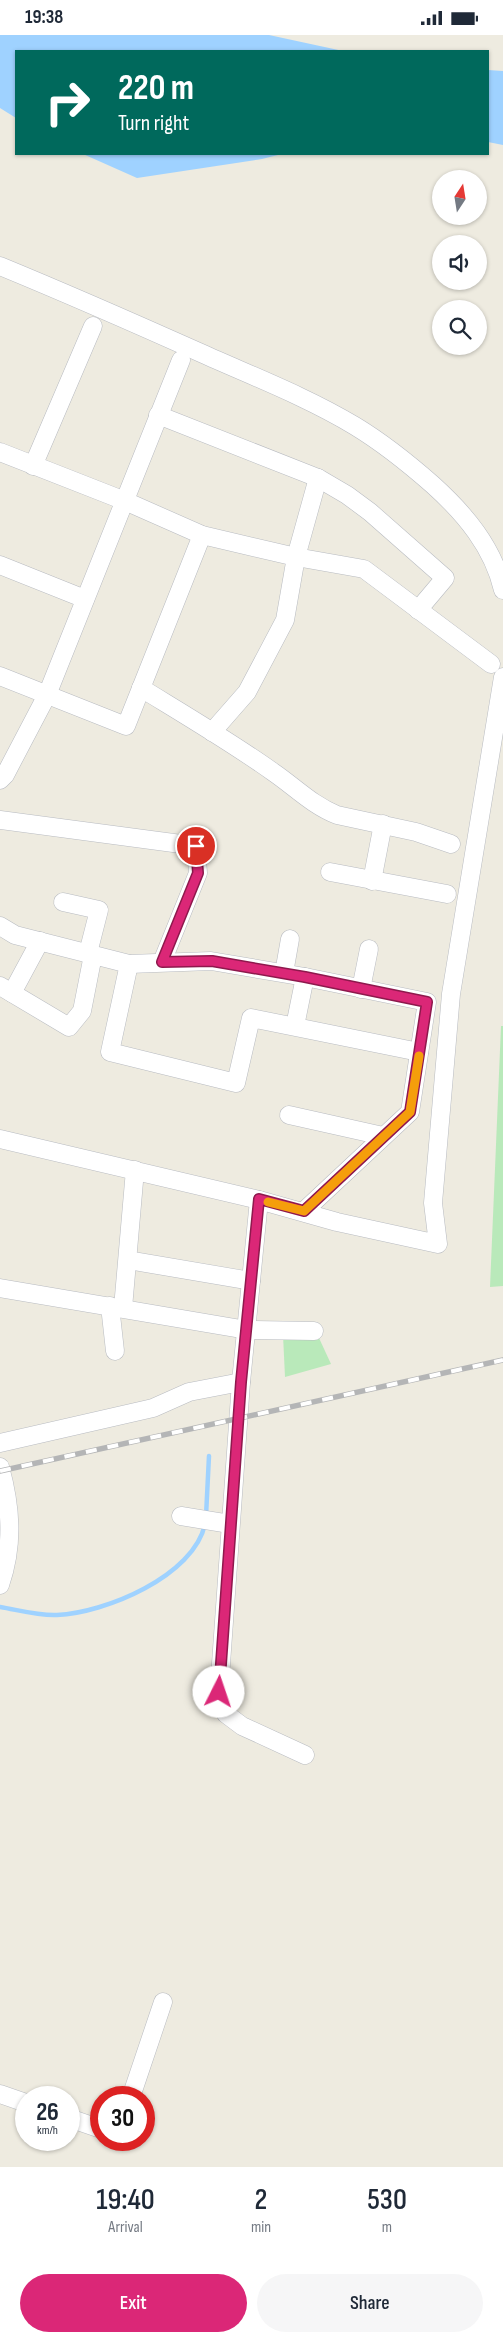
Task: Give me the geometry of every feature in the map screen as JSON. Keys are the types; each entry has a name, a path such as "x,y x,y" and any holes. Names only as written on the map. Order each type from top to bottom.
{"street":[{"path":"0,266 284,391 355,426 404,459 444,495 468,521 489,550 503,590"},
{"path":"33,466 93,326"},
{"path":"0,780 5,775 47,695 181,360"},
{"path":"158,415 318,478 347,495 370,512 446,577 418,610"},
{"path":"0,452 125,501 202,535 296,557 364,569 497,671 451,994 434,1203 438,1244 337,1222 259,1199 0,1139"},
{"path":"212,732 247,691 285,620 296,557 318,478"},
{"path":"0,676 126,726 202,535"},
{"path":"0,565 85,599"},
{"path":"140,688 212,732 274,773 308,800 326,810 337,815 416,832 451,844"},
{"path":"0,820 196,846 198,873 162,962"},
{"path":"372,881 383,824"},
{"path":"330,872 447,894"},
{"path":"40,941 6,989 70,1027 82,1011 90,954 99,910 63,902"},
{"path":"0,926 15,935 129,964 212,961 305,977 427,1002 410,1112 304,1211"},
{"path":"284,973 290,939"},
{"path":"361,989 369,949"},
{"path":"129,964 110,1052 236,1083 251,1017 419,1053"},
{"path":"295,1026 305,977"},
{"path":"289,1115 383,1136"},
{"path":"115,1351 116,1307 128,1260 135,1170"},
{"path":"259,1199 241,1382 219,1692 226,1714 242,1726 305,1755"},
{"path":"128,1260 251,1281"},
{"path":"0,1287 247,1330 314,1331"},
{"path":"0,1443 153,1408 189,1393 241,1382"},
{"path":"0,1467 11,1530 10,1547 0,1585"},
{"path":"181,1516 230,1524"},
{"path":"134,2086 162,2002"},
{"path":"0,2094 15,2099"}],"green space":[{"path":"501,1026 503,1026 503,1286 490,1287"},
{"path":"283,1335 319,1338 331,1364 285,1377"}],"water":[{"path":"0,35 269,35 338,50 15,50 15,117 0,108"},
{"path":"489,70 503,71 503,145 489,142"},
{"path":"85,155 278,155 262,159 137,178"}],"waterway":[{"path":"206,1516 209,1456"},
{"path":"0,1607 36,1614 57,1615 77,1613 122,1599 166,1575 184,1560 197,1543 205,1524"}],"railway":[{"path":"0,1471 503,1360"}],"slow traffic":[{"path":"268,1202 304,1211 341,1174 410,1112 419,1056"}],"route":[{"path":"196,846 198,873 162,962 212,961 305,977 427,1002 410,1112 341,1174 304,1211 259,1199 241,1382 219,1692"}]}
